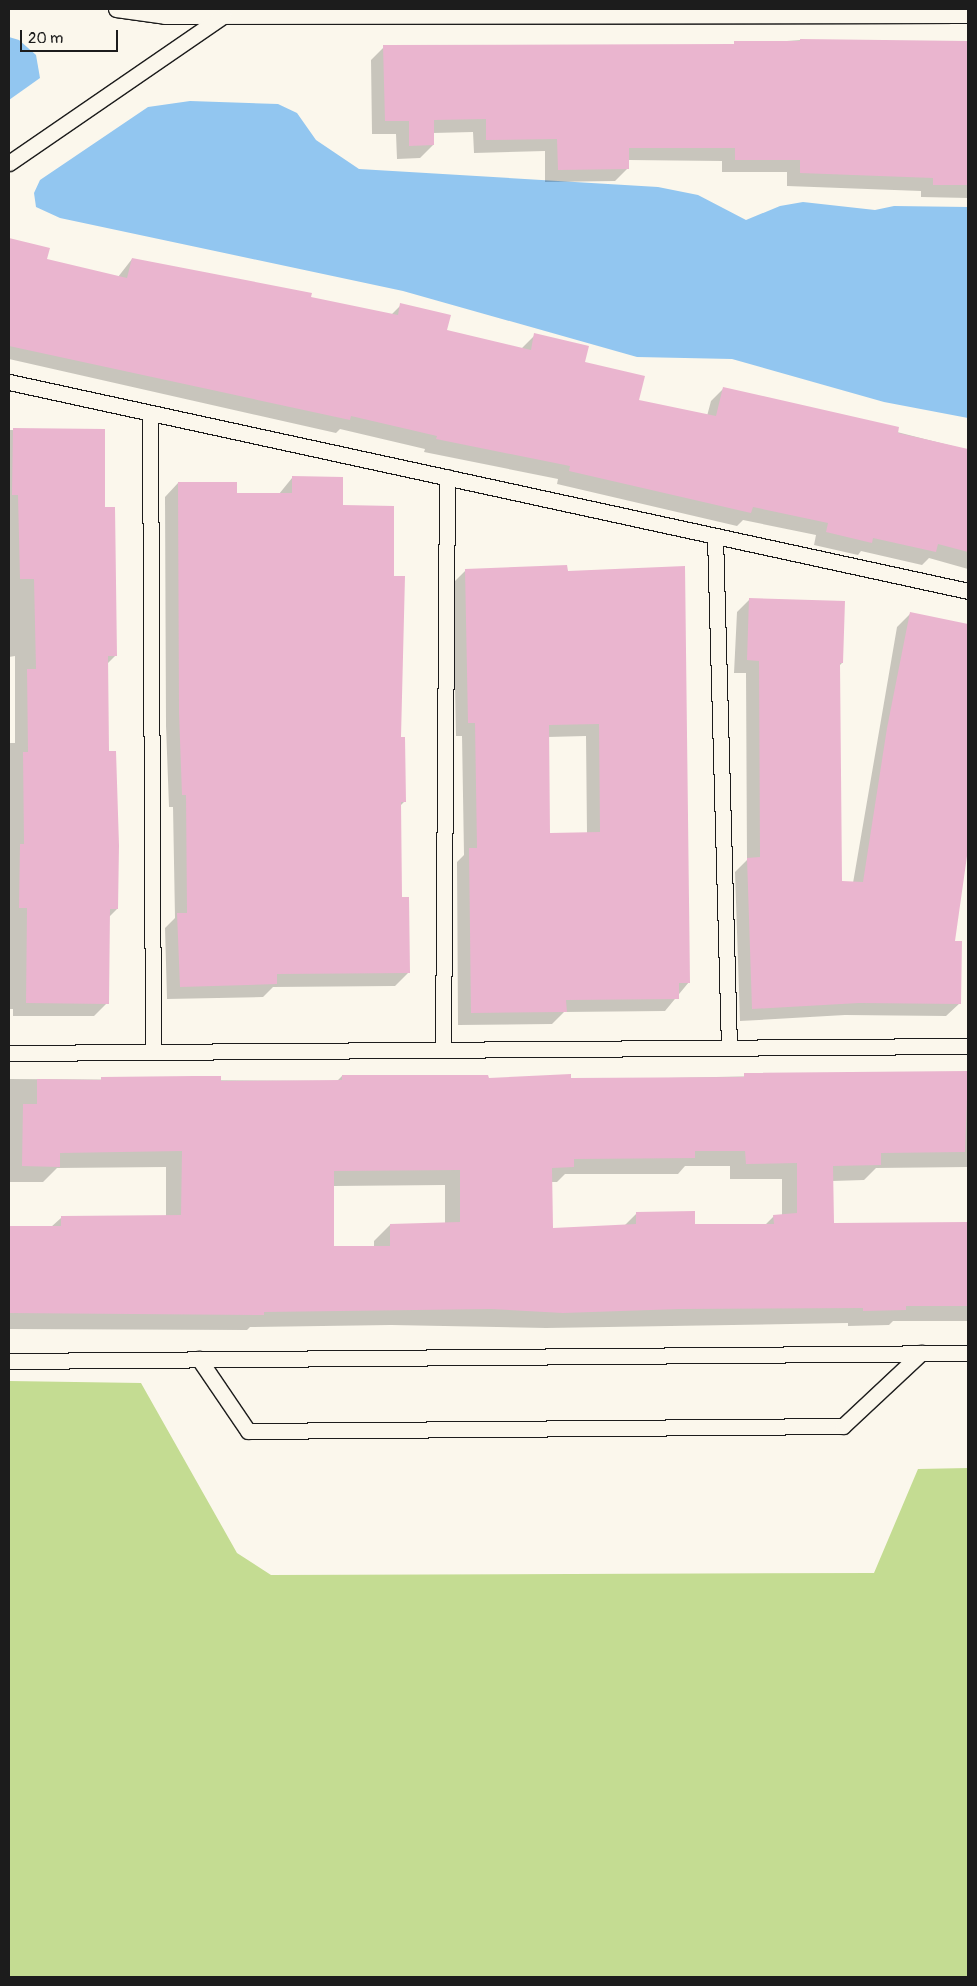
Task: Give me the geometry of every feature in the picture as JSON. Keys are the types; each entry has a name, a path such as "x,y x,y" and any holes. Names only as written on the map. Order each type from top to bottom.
{"lane":[{"path":"116,9 165,16 968,15"},
{"path":"9,163 222,16"},
{"path":"9,382 968,590"},
{"path":"150,413 153,1052"},
{"path":"443,1050 447,477"},
{"path":"715,536 728,1048"},
{"path":"9,1053 968,1046"},
{"path":"199,1359 248,1431 258,1431 843,1426 921,1353"},
{"path":"9,1361 968,1353"}],"green space":[{"path":"9,1381 141,1383 237,1553 271,1575 874,1573 918,1469 968,1468 968,1977 9,1977"}],"water":[{"path":"9,37 19,40 36,55 40,78 9,100"},
{"path":"190,101 278,104 297,113 316,140 359,169 658,187 698,195 746,220 780,206 803,202 875,210 894,206 968,207 968,418 884,402 732,359 637,357 403,291 60,218 36,207 34,193 40,180 148,107"}],"building":[{"path":"800,39 968,41 968,185 933,185 933,178 800,173 800,160 735,160 735,148 629,148 629,169 558,170 557,139 486,140 486,119 434,120 434,145 409,146 409,121 385,121 383,45 734,44 734,41 800,41"},
{"path":"9,238 50,248 47,259 127,278 132,258 312,293 311,297 398,315 400,303 451,315 447,330 531,350 534,333 589,346 585,362 645,376 639,400 716,416 723,387 899,427 898,433 968,449 968,552 938,544 936,552 873,538 872,543 826,532 828,523 753,507 751,513 569,471 570,466 436,439 437,436 351,416 350,420 9,346"},
{"path":"13,428 105,429 105,507 115,507 117,656 108,656 109,751 116,751 119,845 118,909 110,909 109,1004 26,1003 27,908 19,908 20,844 24,844 23,752 28,752 27,669 36,669 34,579 20,579 18,495 12,495"},
{"path":"292,476 343,477 343,505 394,506 394,576 405,576 401,737 405,737 406,802 401,802 402,897 409,897 410,973 277,974 277,984 180,987 177,913 187,913 186,795 182,795 179,712 178,482 237,482 237,493 292,493"},
{"path":"567,565 568,571 685,566 690,983 679,983 679,999 566,1000 567,1012 471,1013 469,848 477,848 475,723 468,723 465,569","holes":["599,724 600,832 550,833 549,725"]},
{"path":"749,598 845,601 843,663 840,663 842,881 863,882 887,728 910,612 968,624 968,849 955,941 962,941 961,1004 859,1003 752,1009 747,858 760,857 759,661 747,660"},
{"path":"968,1071 965,1152 881,1153 881,1165 833,1166 834,1223 968,1222 968,1306 906,1306 906,1310 863,1311 863,1308 680,1309 563,1313 491,1309 264,1312 264,1315 9,1313 9,1226 61,1226 61,1216 181,1215 182,1151 60,1153 60,1167 22,1166 23,1104 37,1104 37,1079 101,1080 101,1077 221,1076 221,1081 342,1080 342,1075 488,1075 489,1078 571,1074 571,1078 744,1077 744,1073","holes":["695,1151 745,1151 746,1164 797,1163 797,1213 773,1215 774,1224 695,1224 695,1211 636,1212 636,1224 553,1228 552,1168 574,1167 574,1159 695,1158","460,1170 460,1222 390,1224 390,1246 334,1246 334,1171"]}]}
